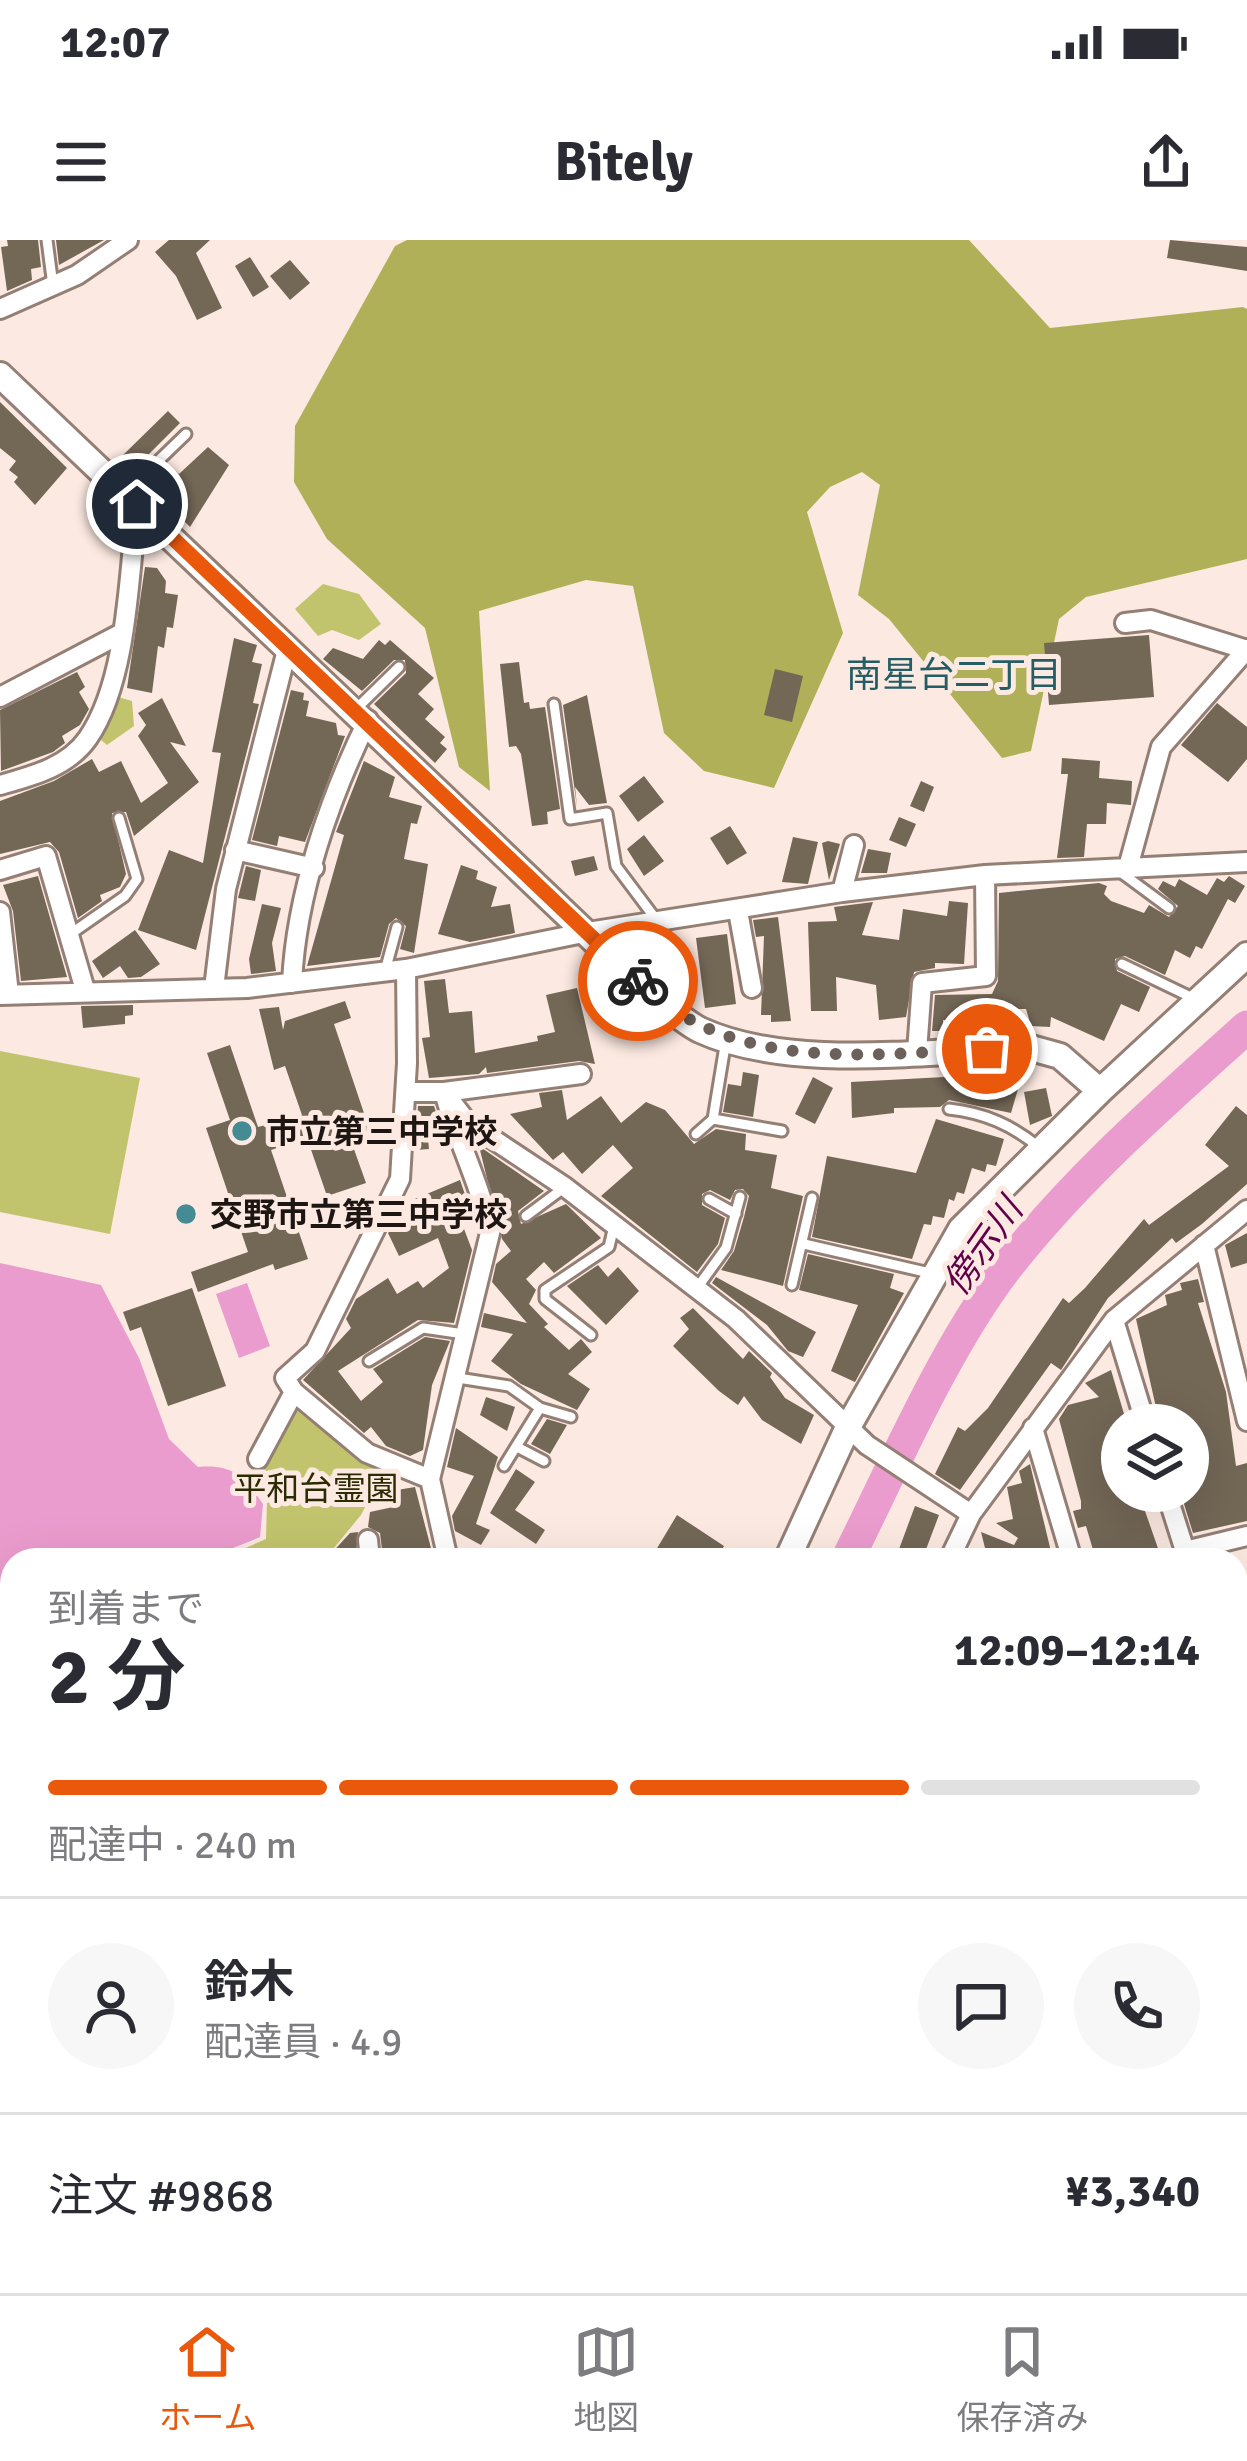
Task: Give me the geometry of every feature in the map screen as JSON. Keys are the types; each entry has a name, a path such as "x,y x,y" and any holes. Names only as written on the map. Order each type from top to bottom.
{"street":[{"path":"0,309 53,286 128,240"},
{"path":"0,376 362,715 648,992 698,1029 800,1052 1030,1048 1060,1056 1100,1091"},
{"path":"0,785 50,770 87,739 122,633 131,498"},
{"path":"1123,871 1161,747 1247,649 1150,620 1125,623"},
{"path":"0,697 122,633"},
{"path":"214,988 235,850 288,646"},
{"path":"292,982 294,932 362,715"},
{"path":"842,892 854,845"},
{"path":"235,850 314,868"},
{"path":"0,870 46,856 85,990"},
{"path":"0,912 4,994 214,988 406,969 588,932 842,892 986,875 1247,862"},
{"path":"917,1052 912,982 993,976 986,875"},
{"path":"738,910 752,988"},
{"path":"793,1548 848,1427 972,1215 1247,955"},
{"path":"406,969 400,1179 315,1351 285,1378 294,1392 367,1453 430,1479"},
{"path":"406,1092 444,1093 581,1074"},
{"path":"444,1093 467,1122 565,1187 697,1289 803,1380 867,1445 967,1523 970,1548"},
{"path":"439,1548 430,1479 490,1233 483,1194 459,1148 444,1093"},
{"path":"955,1548 1033,1428 1114,1320 1247,1210"},
{"path":"1204,1245 1247,1421"},
{"path":"1114,1320 1140,1404"},
{"path":"258,1459 294,1392"},
{"path":"1033,1428 1068,1548"},
{"path":"1172,1512 1184,1548"},
{"path":"1210,1548 1247,1536"}],"lane":[{"path":"46,240 53,286"},
{"path":"131,498 186,434"},
{"path":"362,715 399,668"},
{"path":"554,704 570,819 607,813 616,866 658,922"},
{"path":"69,935 125,896 137,879 119,818"},
{"path":"1123,871 1169,908"},
{"path":"385,971 397,927"},
{"path":"1122,964 1197,1000"},
{"path":"696,1134 713,1119 727,1038"},
{"path":"949,1109 975,1112 1014,1126 1040,1148"},
{"path":"713,1119 782,1130"},
{"path":"526,1216 565,1187"},
{"path":"697,1289 726,1248 740,1197"},
{"path":"792,1285 812,1198"},
{"path":"709,1199 736,1214"},
{"path":"591,1335 545,1299 545,1290 609,1247 614,1226"},
{"path":"804,1244 934,1274"},
{"path":"369,1361 423,1328 464,1334"},
{"path":"458,1378 509,1386 541,1408 571,1417"},
{"path":"504,1466 541,1408"},
{"path":"517,1447 544,1461"}],"green space":[{"path":"323,584 359,594 381,624 359,640 332,630 318,636 295,609"},
{"path":"118,697 132,701 134,726 107,745 101,740"},
{"path":"0,1051 140,1078 110,1234 0,1212"},
{"name":"平和台霊園","path":"286,1393 339,1443 383,1472 361,1515 334,1548 245,1548 266,1539 267,1500 248,1475"}],"shaded area":[{"path":"407,240 969,240 1050,328 1243,307 1247,309 1247,559 1086,597 1059,619 1031,751 1002,758 889,619 858,595 880,485 862,472 830,487 807,512 843,633 774,788 704,771 664,733 633,586 586,580 479,611 490,791 459,767 425,628 327,539 294,482 295,426 395,246"},
{"path":"0,1263 101,1285 139,1358 169,1439 198,1467 236,1474 263,1504 260,1537 233,1548 0,1548"},
{"path":"247,1283 270,1346 239,1358 216,1294"}],"building":[{"path":"7,240 38,240 41,267 31,269 32,280 7,291 1,247 8,246"},
{"path":"56,240 104,240 59,265"},
{"path":"169,240 210,240 196,253 222,308 197,320 176,276 155,252"},
{"path":"1170,240 1247,247 1247,271 1167,258"},
{"path":"250,257 269,287 253,297 235,266"},
{"path":"290,260 310,283 290,300 270,276"},
{"path":"0,402 67,468 35,505 14,482 18,477 9,470 16,461 0,448"},
{"path":"168,411 180,423 132,471 119,459"},
{"path":"208,447 229,465 190,527 147,484 168,464 179,474"},
{"path":"145,567 157,568 166,581 165,593 178,595 173,628 167,627 164,648 158,646 152,693 127,688"},
{"path":"1149,635 1154,697 1049,705 1044,643"},
{"path":"234,638 257,645 252,662 262,664 253,703 259,704 196,950 138,930 169,850 203,863 221,753 212,752"},
{"path":"379,640 385,645 390,640 434,678 418,694 434,709 425,719 445,737 440,743 447,749 435,763 374,704 406,673 405,660 394,660 362,691 323,659 333,648 363,659"},
{"path":"519,662 524,703 529,702 530,709 545,707 560,809 547,812 548,824 532,826 521,754 516,746 509,747 500,664"},
{"path":"775,669 803,676 792,722 764,715"},
{"path":"77,672 85,687 79,692 89,709 80,725 62,736 65,743 53,752 1,771 0,710"},
{"path":"291,690 304,693 303,700 309,701 306,716 336,723 338,735 345,736 305,842 279,836 277,846 252,840"},
{"path":"587,695 607,803 589,805 575,787 577,807 563,705"},
{"path":"162,698 186,746 170,742 199,782 134,836 126,812 112,813 126,874 120,887 100,895 102,901 78,918 59,852 50,842 0,854 0,801 54,781 92,759 99,772 121,761 141,803 168,783 138,736 146,725 138,713"},
{"path":"1217,703 1247,727 1247,759 1228,782 1181,745"},
{"path":"1062,758 1100,761 1099,778 1132,781 1131,805 1107,803 1106,824 1087,824 1084,857 1057,858 1068,774 1061,774"},
{"path":"364,761 395,777 389,797 422,806 417,824 411,823 404,859 428,864 414,953 400,949 406,926 396,918 389,924 380,957 307,966 344,835 336,832"},
{"path":"644,776 664,802 638,822 619,796"},
{"path":"921,781 934,787 924,812 910,806"},
{"path":"899,817 916,824 906,847 889,840"},
{"path":"730,826 747,853 727,865 710,838"},
{"path":"644,835 664,861 644,876 627,849"},
{"path":"793,837 818,842 808,884 782,882"},
{"path":"822,843 840,844 829,880"},
{"path":"868,849 891,853 887,873 861,873"},
{"path":"594,856 598,870 575,876 571,861"},
{"path":"461,865 478,871 476,879 497,887 491,907 510,904 515,933 470,942 438,934"},
{"path":"246,866 261,870 255,901 238,898"},
{"path":"38,876 67,977 21,981 13,911 3,885"},
{"path":"1229,876 1245,886 1235,903 1228,899 1202,949 1196,946 1190,958 1175,950 1165,975 1125,956 1115,959 1117,971 1150,987 1139,1012 1121,1004 1104,1041 1051,1017 1050,1027 1031,1026 1026,1009 983,1009 983,1020 943,1020 943,1031 932,1031 935,995 992,994 998,981 999,893 1099,883 1107,886 1104,894 1111,901 1144,913 1149,905 1169,917 1178,906 1158,889 1163,881 1175,887 1179,879 1207,895 1217,878 1224,882"},
{"path":"949,901 968,903 964,964 935,963 935,968 914,972 906,1017 879,1020 876,985 836,977 837,1011 811,1011 808,922 837,921 834,907 873,902 862,935 899,940 903,909 947,916"},
{"path":"262,904 281,908 272,943 276,971 251,974 249,959"},
{"path":"778,917 791,1021 771,1022 771,1015 761,1015 764,936 756,937 753,920"},
{"path":"135,930 160,964 141,977 128,978 120,966 103,978 92,961"},
{"path":"727,934 736,1004 705,1008 696,938"},
{"path":"445,979 449,1013 472,1011 475,1053 538,1041 537,1036 555,1032 546,995 577,988 595,1064 579,1061 487,1073 486,1067 479,1074 429,1078 422,1038 430,1037 424,981"},
{"path":"345,1001 351,1018 334,1024 370,1131 350,1138 366,1183 327,1196 307,1138 271,1150 308,1259 275,1270 273,1264 198,1292 191,1272 248,1252 206,1128 230,1120 207,1053 230,1045 258,1127 302,1115 285,1066 274,1070 259,1009 279,1007 283,1030 285,1021"},
{"path":"133,1005 133,1015 125,1016 125,1024 83,1028 81,1006"},
{"path":"743,1072 759,1075 753,1117 723,1112 728,1084 741,1086"},
{"path":"963,1076 963,1086 1018,1089 1011,1113 949,1100 940,1107 894,1108 894,1113 852,1118 851,1082"},
{"path":"813,1077 833,1088 815,1124 795,1114"},
{"path":"1046,1088 1052,1116 1030,1125 1024,1092"},
{"path":"562,1090 567,1120 601,1096 621,1123 646,1102 665,1110 694,1144 716,1129 746,1134 745,1150 777,1155 771,1188 803,1196 783,1286 721,1270 734,1251 744,1217 749,1196 743,1189 735,1190 730,1200 710,1190 702,1194 702,1205 725,1218 718,1244 697,1272 601,1196 633,1168 613,1145 582,1174 563,1152 553,1160 510,1114 542,1107 539,1093"},
{"path":"418,1106 434,1106 436,1112 426,1121 429,1149 415,1150"},
{"path":"1236,1106 1247,1115 1247,1184 1176,1243 1172,1238 1108,1298 1061,1370 1051,1363 960,1490 935,1474 958,1427 965,1431 988,1408 1063,1298 1069,1303 1085,1288 1144,1219 1149,1225 1229,1166 1205,1145"},
{"path":"936,1119 1004,1139 996,1166 987,1164 985,1172 972,1168 964,1194 957,1192 954,1201 949,1199 944,1218 933,1216 931,1225 924,1224 912,1259 812,1237 827,1156 916,1173"},
{"path":"479,1146 544,1191 518,1211 521,1224 566,1204 601,1238 554,1273 544,1262 526,1279 536,1290 529,1304 548,1324 544,1327 569,1350 581,1339 592,1352 568,1374 590,1389 577,1410 521,1384 491,1361 513,1334 481,1327 484,1313 527,1323 492,1282 496,1264 511,1251 502,1239"},
{"path":"460,1180 472,1215 461,1221 472,1250 454,1323 418,1320 338,1371 361,1401 383,1382 373,1369 425,1337 450,1341 432,1385 423,1450 410,1456 386,1446 371,1427 364,1433 303,1380 351,1328 346,1319 356,1299 388,1278 397,1294 418,1281 423,1288 449,1268 438,1238 399,1256 388,1233 404,1216 403,1204"},
{"path":"1247,1233 1247,1263 1231,1268 1225,1245"},
{"path":"808,1254 894,1274 890,1288 904,1293 855,1382 831,1371 858,1305 799,1290"},
{"path":"598,1265 608,1277 618,1267 639,1291 606,1325 567,1286"},
{"path":"716,1277 816,1332 803,1357 788,1351 767,1325 712,1283"},
{"path":"1198,1279 1204,1302 1198,1303 1226,1392 1236,1466 1247,1463 1247,1521 1193,1533 1186,1512 1209,1512 1209,1404 1155,1404 1136,1319 1167,1305 1165,1295 1182,1290 1180,1283"},
{"path":"192,1288 226,1386 168,1406 141,1327 130,1331 123,1312"},
{"path":"693,1308 743,1359 749,1351 772,1373 770,1377 785,1398 814,1415 801,1444 762,1420 744,1396 738,1405 719,1391 673,1346 689,1329 680,1318"},
{"path":"1111,1370 1121,1404 1101,1404 1101,1512 1145,1512 1158,1548 1092,1548 1086,1526 1078,1528 1073,1511 1081,1509 1081,1501 1059,1419 1068,1405 1099,1397 1085,1383"},
{"path":"486,1397 515,1407 507,1431 480,1415"},
{"path":"547,1419 567,1425 550,1454 531,1444"},
{"path":"456,1428 498,1457 476,1524 490,1530 481,1545 455,1531 452,1516 474,1476 447,1467"},
{"path":"1030,1464 1050,1548 985,1548 981,1532 1014,1545 1018,1538 996,1523 1013,1519 1007,1487 1022,1483 1019,1471"},
{"path":"516,1469 535,1482 515,1510 545,1530 536,1544 490,1513"},
{"path":"415,1487 431,1548 382,1548 380,1533 368,1527 370,1512 393,1507 391,1491"},
{"path":"915,1506 939,1515 927,1548 899,1548"},
{"path":"677,1515 724,1546 723,1548 657,1548"},
{"path":"358,1532 357,1548 336,1548 350,1533"}],"waterway":[{"name":"傍示川","path":"853,1548 941,1371 1006,1268 1091,1172 1247,1027"}],"way so far":[{"path":"638,981 698,1029 750,1045 800,1052 987,1049"}],"place":[{"name":"市立第三中学校","path":"242,1131"},
{"name":"交野市立第三中学校","path":"186,1214"}],"district":[{"name":"南星台二丁目","path":"954,674"}],"route":[{"path":"137,504 638,981"}]}
